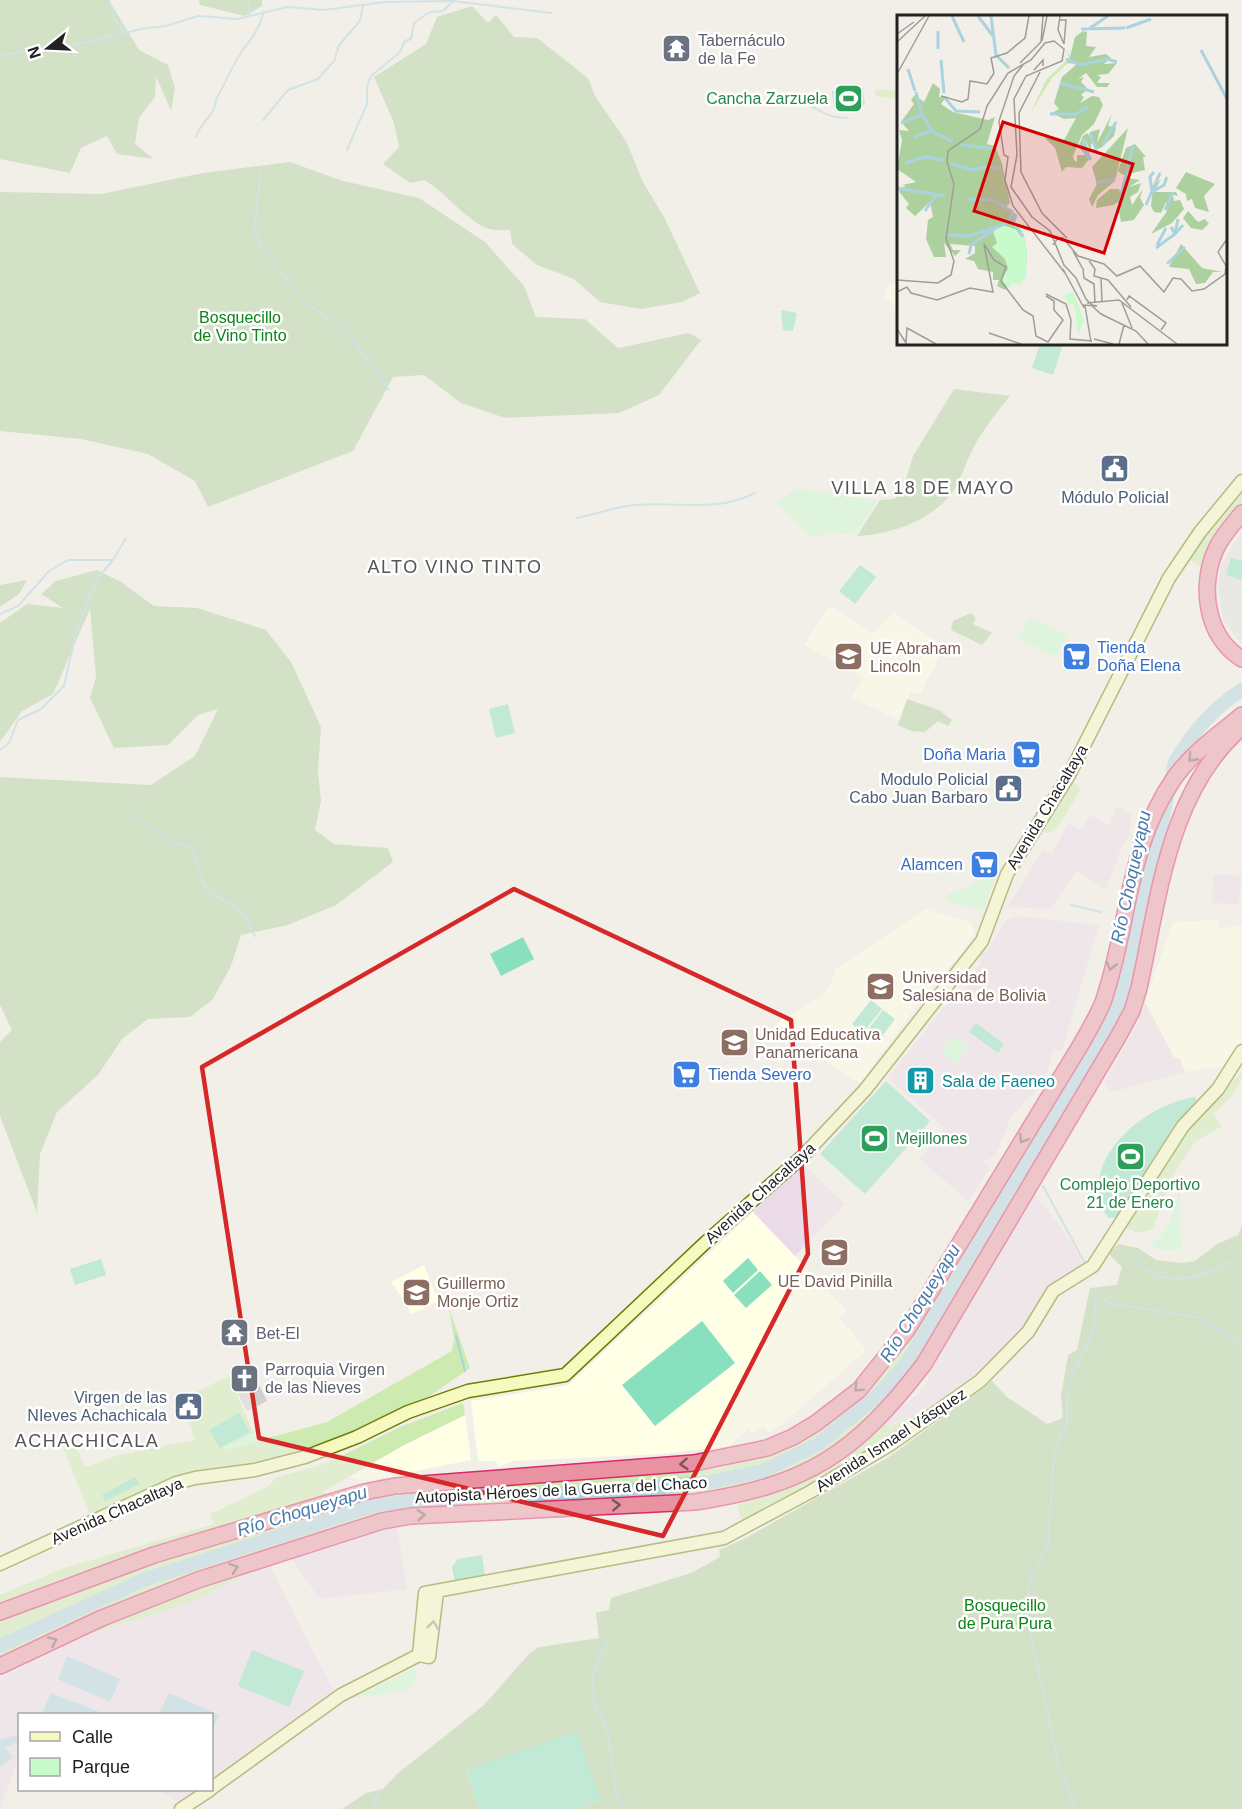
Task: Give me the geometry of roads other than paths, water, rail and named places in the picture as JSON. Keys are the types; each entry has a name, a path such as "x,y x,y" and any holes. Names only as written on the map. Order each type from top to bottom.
{"highway":[{"path":"1242,513 1225,535 1212,560 1208,596 1217,633 1242,659"},
{"path":"1242,525 1219,560 1214,587 1216,610 1222,627 1242,650"},
{"name":"Autopista Héroes de la Guerra del Chaco","path":"0,1612 75,1582 154,1555 364,1492 406,1485 694,1463 767,1448 793,1437 816,1422 859,1390 907,1330 1095,1018 1103,1001 1134,865 1146,828 1176,776 1203,746 1242,715"},
{"name":"Autopista Héroes de la Guerra del Chaco","path":"0,1666 102,1618 198,1580 382,1521 435,1514 706,1500 752,1492 786,1482 839,1453 884,1412 924,1364 1118,1037 1132,1011 1139,988 1170,845 1178,821 1220,748 1242,726"}],"street":[{"name":"Avenida Chacaltaya","path":"0,1564 177,1483 255,1470 304,1458 334,1447 408,1412 468,1391 564,1375 706,1242 803,1156 865,1090 928,1011 981,940 1007,873 1069,774 1169,578 1200,532 1242,481"},
{"name":"Avenida Ismael Vásquez","path":"213,1788 341,1695 424,1656 431,1593 724,1538 790,1503 891,1444 980,1381 1028,1332 1053,1291 1093,1266 1183,1126 1218,1089 1242,1051"},
{"path":"181,1809 208,1791"}],"water":[{"path":"67,1656 120,1679 110,1702 58,1679"},
{"path":"51,1693 102,1713 42,1713"},
{"path":"169,1693 219,1715 213,1729 213,1713 159,1713"},
{"path":"0,1738 13,1758 0,1766"}],"waterway":[{"path":"109,0 115,20 125,32"},
{"path":"249,0 250,14"},
{"path":"0,55 62,48 141,29 166,26 198,16 237,19 287,7 324,10 385,2 453,1 551,13"},
{"path":"347,150 367,104 367,87 371,76 399,53 405,41 411,39 414,23 430,12 443,11 453,1"},
{"path":"263,120 288,90 318,79 334,61 339,45 360,21 363,6"},
{"path":"196,137 211,114 236,60 261,22 264,11"},
{"path":"785,94 822,112 847,118"},
{"path":"261,168 254,230 262,247 302,300 340,327 362,352 389,390"},
{"path":"577,518 643,504 723,503 739,500 755,493"},
{"path":"0,750 9,743 18,720 41,709 64,686 77,629 98,578 113,560 126,538"},
{"path":"0,614 18,606 49,571 68,560 112,560"},
{"name":"Río Choqueyapu","path":"0,1646 143,1580 369,1507 411,1501 454,1499 478,1493 522,1496 619,1491 710,1482 763,1471 817,1445 876,1397 907,1363 1115,1014 1127,978 1175,762 1204,722 1242,690"},
{"path":"128,814 173,841 194,848 200,876 206,888 241,911 255,936"},
{"path":"1071,905 1101,912"},
{"path":"1129,919 1139,921"},
{"path":"1043,1186 1086,1265"},
{"path":"1134,1258 1145,1269 1158,1276 1188,1278 1218,1268 1242,1251"},
{"path":"1096,1291 1109,1303 1200,1318 1242,1345"},
{"path":"1075,1809 1058,1763 1026,1611 1030,1582 1048,1544 1054,1453 1067,1422 1067,1395 1076,1367 1093,1333 1096,1299"},
{"path":"456,1336 465,1371"},
{"path":"607,1643 592,1675 595,1705 608,1732 617,1797 625,1809"},
{"path":"3,1743 18,1739"},
{"path":"372,1809 378,1792"}],"place":[{"name":"Tabernáculo de la Fe","path":"677,49"},
{"name":"Cancha Zarzuela","path":"849,98"},
{"name":"Módulo Policial","path":"1115,469"},
{"name":"Tienda Doña Elena","path":"1076,656"},
{"name":"UE Abraham Lincoln","path":"849,657"},
{"name":"Doña Maria","path":"1027,754"},
{"name":"Modulo Policial Cabo Juan Barbaro","path":"1009,788"},
{"name":"Alamcen","path":"984,864"},
{"name":"Universidad Salesiana de Bolivia","path":"881,986"},
{"name":"Unidad Educativa Panamericana","path":"734,1043"},
{"name":"Tienda Severo","path":"687,1074"},
{"name":"Sala de Faeneo","path":"921,1081"},
{"name":"Mejillones","path":"875,1138"},
{"name":"Complejo Deportivo 21 de Enero","path":"1130,1156"},
{"name":"UE David Pinilla","path":"835,1253"},
{"name":"Guillermo Monje Ortiz","path":"416,1292"},
{"name":"Bet-El","path":"235,1333"},
{"name":"Parroquia Virgen de las Nieves","path":"244,1378"},
{"name":"Virgen de las NIeves Achachicala","path":"188,1406"}],"district":[{"name":"VILLA 18 DE MAYO","path":"923,488"},
{"name":"ALTO VINO TINTO","path":"455,567"},
{"name":"ACHACHICALA","path":"87,1441"}],"park label":[{"name":"Bosquecillo de Vino Tinto","path":"240,326"},
{"name":"Bosquecillo de Pura Pura","path":"1005,1614"}]}
